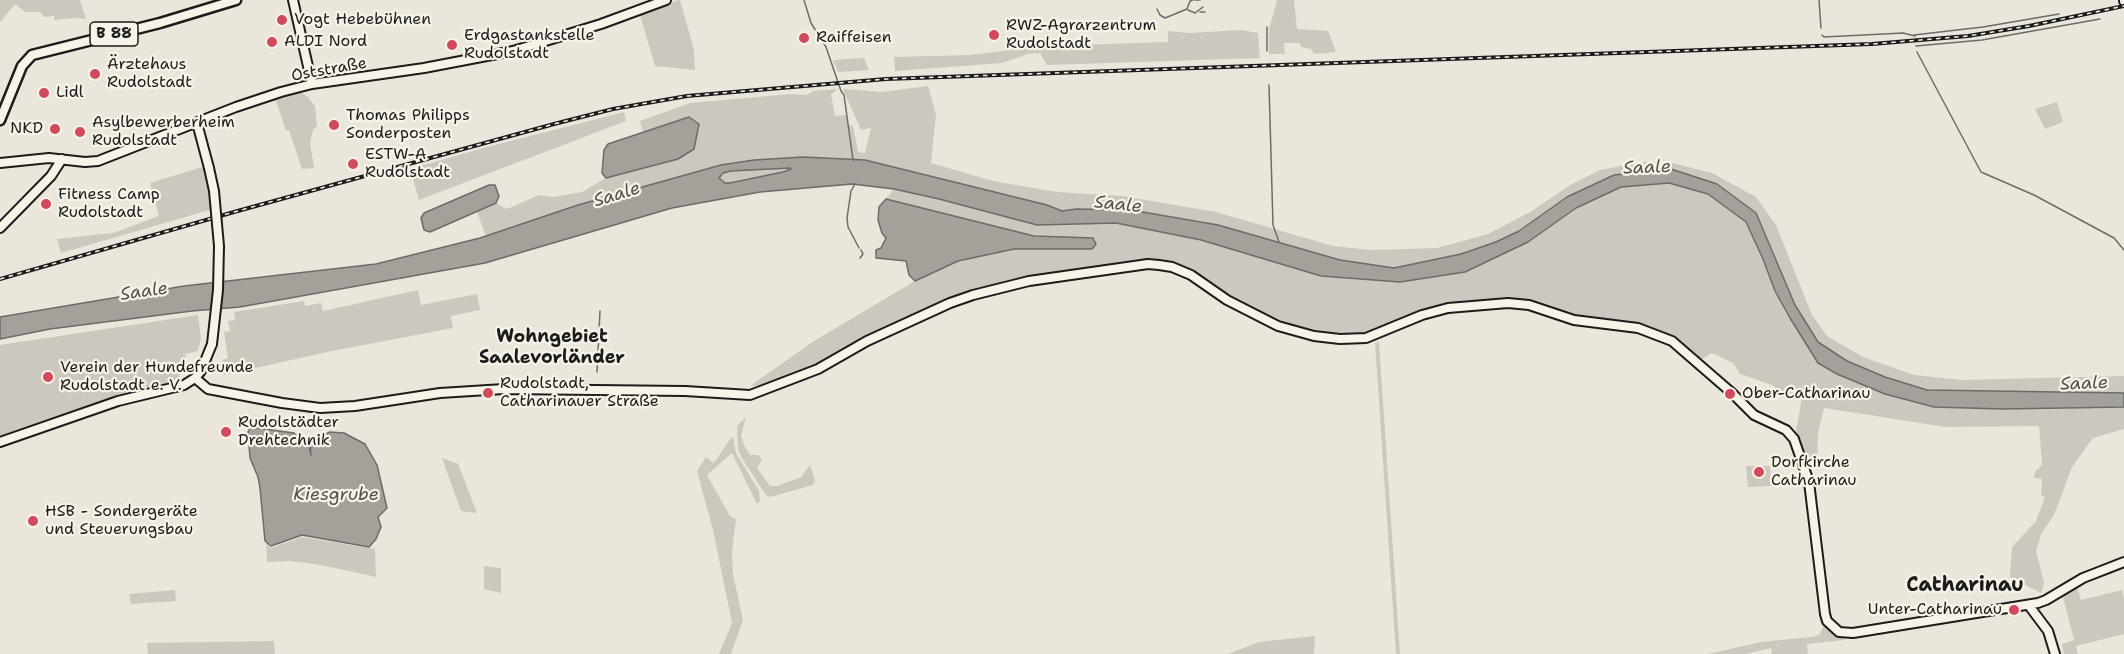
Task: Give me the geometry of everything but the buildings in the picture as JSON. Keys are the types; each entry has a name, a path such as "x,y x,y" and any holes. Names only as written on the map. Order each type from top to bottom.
{"main road":[{"name":"B 88","path":"0,120 26,60 32,55 160,23 236,0"},
{"path":"293,0 312,84"},
{"name":"Oststraße","path":"0,163 58,159 98,161 255,100 312,84 424,68 513,51 601,24 666,0"},
{"path":"0,442 118,401 178,387 195,378 204,367 212,344 218,290 219,246 216,205 197,123"},
{"path":"1,226 51,176 58,159"},
{"path":"195,378 204,386 220,391 295,405 332,408 440,393 496,389 757,394 819,369 867,341 950,303 973,295 1029,281 1148,264 1182,270 1227,300 1278,326 1314,336 1340,339 1366,338 1422,315 1448,308 1508,303 1529,305 1574,320 1638,328 1678,344 1754,415 1786,430 1794,439 1809,482 1825,614 1833,629 1846,634 2031,604 2046,600 2083,578 2124,562"},
{"path":"2031,604 2030,607 2048,631 2055,654"}],"shaded area":[{"path":"0,0 80,0 86,19 54,20 54,16 44,17 40,12 25,12 15,4 0,22"},
{"path":"680,0 694,50 695,70 655,66 640,15"},
{"path":"1277,0 1294,0 1297,29 1328,31 1336,52 1314,54 1311,49 1301,47 1300,43 1284,43 1285,54 1269,54 1269,29"},
{"path":"1241,30 1258,33 1260,58 1047,65 1040,53 1028,54 1002,63 895,71 894,57 970,55 1042,46 1168,42 1168,31 1190,33"},
{"path":"864,58 869,70 838,72 833,60"},
{"path":"928,86 936,115 931,163 993,181 1057,192 1122,196 1216,212 1333,246 1371,250 1437,248 1488,234 1532,211 1570,185 1600,170 1640,162 1673,163 1712,173 1756,197 1776,225 1812,315 1827,336 1863,357 1914,375 1962,380 2124,376 2124,393 1927,390 1885,377 1847,361 1818,342 1795,305 1756,213 1671,169 1567,197 1519,231 1496,242 1461,254 1394,268 1340,260 1218,225 1131,210 1062,211 1047,205 865,160 803,157 721,165 578,205 486,236 477,212 496,203 507,209 539,195 553,197 582,192 606,178 678,159 689,117 643,132 640,121 690,103 790,94 807,95 813,91 836,89 831,94 835,116 847,115 848,125 853,126 858,152 865,153 871,128 861,130 843,89 882,92"},
{"path":"300,92 307,96 315,106 317,126 313,130 310,142 314,168 302,169 276,101 277,98"},
{"path":"2057,102 2063,122 2045,129 2035,109"},
{"path":"624,112 626,121 419,200 410,169"},
{"path":"202,167 206,169 213,209 61,253 57,239 113,233 159,216 150,183"},
{"path":"792,169 730,183 725,183 719,178 723,173 731,171"},
{"path":"1669,183 1708,194 1746,222 1775,291 1818,363 1934,407 2002,409 2124,407 2124,429 2093,438 2072,467 2054,515 2041,534 2036,551 2044,583 2041,593 2010,577 2012,547 2036,521 2045,497 2041,495 2042,479 2034,478 2035,472 2042,465 2039,426 1946,427 1824,408 1818,433 1817,463 1807,467 1796,432 1802,396 1780,391 1772,385 1740,374 1733,363 1712,353 1700,360 1674,340 1651,328 1629,323 1585,319 1527,299 1455,302 1407,316 1370,334 1341,336 1280,324 1227,297 1201,276 1169,261 1149,259 1103,268 1011,279 951,299 867,338 821,368 778,385 750,386 814,341 915,281 958,261 1014,249 1092,249 1092,238 1035,236 886,199 894,189 1037,225 1116,223 1400,282 1465,272 1528,242 1576,208 1621,187"},
{"path":"418,290 421,305 477,294 480,310 451,316 453,328 224,375 222,360 228,358 224,332 230,331 228,321 235,320 234,312 304,301 305,306 321,303 323,311"},
{"path":"198,315 201,338 198,351 185,354 187,367 178,369 181,383 117,398 0,436 0,345"},
{"path":"1379,342 1400,654 1396,654 1375,343"},
{"path":"746,417 741,436 750,455 758,455 762,460 757,468 770,486 777,486 801,477 810,465 815,480 813,485 770,497 766,495 741,457 738,448 737,426"},
{"path":"733,437 736,453 759,491 760,501 757,504 732,453 707,475 730,516 736,519 732,552 733,574 743,620 731,654 719,654 732,623 713,530 697,471 706,457 714,463"},
{"path":"442,458 458,464 477,513 461,511"},
{"path":"1746,466 1770,466 1771,486 1748,487"},
{"path":"302,537 375,549 376,577 321,565 289,561 267,562 266,543 271,548"},
{"path":"484,566 501,568 501,593 484,589"},
{"path":"2076,584 2081,600 2122,590 2124,634 2076,646 2078,654 2064,654 2062,644 2074,640 2062,593"},
{"path":"175,590 176,601 131,604 129,594"},
{"path":"1825,623 1844,637 1844,640 1807,644 1808,654 1772,654 1771,648 1746,654 1708,654 1761,642 1819,635"},
{"path":"1315,636 1314,654 1228,654 1259,642"},
{"path":"274,641 275,654 148,654 147,643"}],"water":[{"path":"689,117 699,124 694,149 678,159 606,178 602,173 604,150 608,144"},
{"name":"Saale","path":"803,157 865,160 1047,205 1062,211 1131,210 1218,225 1340,260 1394,268 1461,254 1496,242 1519,231 1567,197 1614,175 1671,169 1717,184 1756,213 1795,305 1818,342 1847,361 1885,377 1927,390 2124,393 2124,407 2002,409 1934,407 1885,394 1837,374 1818,363 1790,318 1775,291 1746,222 1708,194 1669,183 1621,187 1576,208 1528,242 1465,272 1400,282 1321,276 1201,240 1116,223 1037,225 894,189 852,184 760,192 672,208 485,263 240,307 50,329 0,339 0,317 184,286 376,264 480,238 578,205 721,165","holes":["791,169 730,183 725,183 719,178 723,173 731,171"]},
{"path":"489,185 495,185 499,196 496,203 430,232 424,230 421,218 424,213"},
{"path":"886,199 1034,236 1093,238 1096,244 1092,249 1014,249 958,261 915,281 909,275 906,261 876,258 876,250 881,248 886,238 878,220 879,207"},
{"name":"Kiesgrube","path":"250,427 294,433 308,441 311,455 310,441 330,432 344,433 365,444 377,465 387,508 378,517 381,527 376,539 369,547 302,535 271,546 265,541 260,488 250,458 248,432"}],"waterway":[{"path":"804,0 811,23 826,47 844,95 853,160"},
{"path":"1157,9 1165,18 1187,9 1190,1 1193,0"},
{"path":"1195,0 1200,0"},
{"path":"1819,0 1821,28"},
{"path":"1188,10 1195,13 1203,7"},
{"path":"1200,12 1205,12"},
{"path":"1914,35 1983,27 2059,14"},
{"path":"1916,46 1982,40 2100,19"},
{"path":"1267,27 1267,51"},
{"path":"1822,35 1824,37 1903,33 1915,36"},
{"path":"1917,52 1981,172 2034,195 2114,238 2124,250"},
{"path":"1269,85 1273,225 1279,242"},
{"path":"855,184 851,191 847,218 848,227 859,248"},
{"path":"860,258 863,254 861,250"},
{"path":"597,372 600,311"}],"railway":[{"path":"0,279 554,124 613,109 687,96 886,79 1872,44 1968,36 2124,6"}],"place":[{"name":"Vogt Hebebühnen","path":"282,20"},
{"name":"RWZ-Agrarzentrum Rudolstadt","path":"994,35"},
{"name":"Raiffeisen","path":"804,38"},
{"name":"ALDI Nord","path":"272,42"},
{"name":"Erdgastankstelle Rudolstadt","path":"452,45"},
{"name":"Ärztehaus Rudolstadt","path":"95,74"},
{"name":"Lidl","path":"44,93"},
{"name":"Thomas Philipps Sonderposten","path":"334,125"},
{"name":"NKD","path":"55,129"},
{"name":"Asylbewerberheim Rudolstadt","path":"80,132"},
{"name":"ESTW-A Rudolstadt","path":"353,164"},
{"name":"Fitness Camp Rudolstadt","path":"46,204"},
{"name":"Verein der Hundefreunde Rudolstadt e. V.","path":"48,377"},
{"name":"Rudolstadt, Catharinauer Straße","path":"488,393"},
{"name":"Ober-Catharinau","path":"1730,394"},
{"name":"Rudolstädter Drehtechnik","path":"226,432"},
{"name":"Dorfkirche Catharinau","path":"1759,472"},
{"name":"HSB - Sondergeräte und Steuerungsbau","path":"33,521"},
{"name":"Unter-Catharinau","path":"2014,610"}],"district":[{"name":"Wohngebiet Saalevorländer","path":"552,347"},
{"name":"Catharinau","path":"1965,586"}]}
